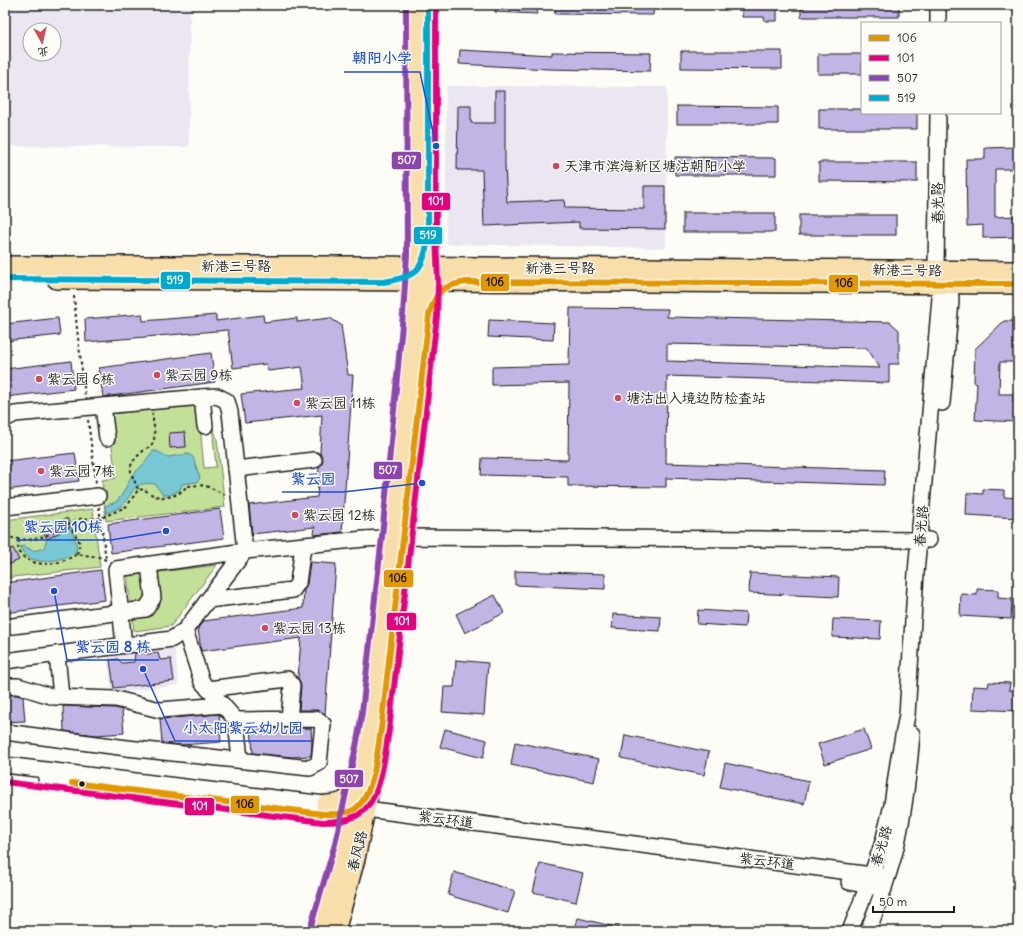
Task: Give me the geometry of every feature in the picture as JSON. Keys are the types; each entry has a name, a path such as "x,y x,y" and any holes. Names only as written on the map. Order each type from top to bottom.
{"main road":[{"name":"春风路","path":"414,5 422,238"},
{"name":"春风路","path":"318,931 343,846 356,812 363,788 370,713 429,315 422,275 428,5"},
{"path":"385,274 405,258 422,238"},
{"name":"新港三号路","path":"5,266 422,275 943,277 1018,271"},
{"name":"新港三号路","path":"5,279 385,274"},
{"path":"429,315 438,291 467,274"},
{"name":"春风路","path":"396,538 411,315 422,275"},
{"name":"新港三号路","path":"943,277 1018,284"},
{"path":"325,809 345,801 363,788"},
{"name":"春风路","path":"335,931 355,859 356,812"}],"street":[{"path":"938,5 938,22"},
{"path":"946,5 946,22"},
{"name":"春光路","path":"938,114 943,277"},
{"name":"春光路","path":"868,931 885,883 896,844 909,766 940,298 943,277 946,114"},
{"path":"5,420 15,414 202,397 216,396 227,401 230,412 245,552 185,630 172,639 5,661"},
{"path":"202,397 205,426"},
{"path":"103,406 106,438"},
{"path":"236,469 314,460"},
{"path":"5,507 98,496"},
{"path":"124,645 116,569 149,564 364,539 396,538 924,540"},
{"name":"春光路","path":"850,931 883,842 892,805 907,715 924,540"},
{"path":"208,600 293,590 298,583 303,546"},
{"path":"5,627 146,609 154,598 149,564"},
{"path":"185,630 202,682 236,720 240,760"},
{"path":"57,654 61,697"},
{"path":"208,689 287,680 292,685 289,720"},
{"path":"5,686 18,686 54,697 116,700 160,710 223,705"},
{"path":"5,732 127,748 310,768 319,763 323,724 317,719 236,720"},
{"name":"紫云环道","path":"5,765 325,809"},
{"name":"紫云环道","path":"5,774 356,812 885,883"}],"path":[{"path":"74,296 87,408"},
{"path":"138,490 130,471 130,464 152,444 154,436 152,410"},
{"path":"5,536 19,540 33,540 78,519 101,518 127,506 138,490 144,489 150,495 170,498 182,492 187,486 200,485 209,487 223,495"},
{"path":"19,540 18,551 22,557 29,561 39,564 68,560 77,554 80,544 72,529 72,522"},
{"path":"77,554 99,557 106,560"}],"shaded area":[{"path":"6,5 190,5 189,147 5,146"},
{"name":"天津市滨海新区塘沽朝阳小学","path":"446,86 667,87 666,248 446,244"},
{"path":"174,645 179,685 112,693 107,654"}],"green space":[{"path":"198,405 204,468 216,467 212,425 217,439 225,507 106,521 102,480 116,478 108,414"},
{"path":"93,509 100,567 5,578 5,520"},
{"path":"217,565 171,626 134,631 127,576"}],"water":[{"path":"153,451 168,457 188,454 193,457 200,478 197,482 182,484 180,490 170,495 163,495 155,484 139,485 121,506 106,513 105,506 116,502 122,495 132,475 140,468"},
{"path":"71,526 77,548 76,552 70,555 54,560 38,561 24,554 20,547 24,546 33,551 44,548 47,539"}],"building":[{"path":"495,5 538,5 537,14 495,12"},
{"path":"555,5 654,5 653,15 555,14"},
{"path":"742,5 777,5 777,21 765,21 764,17 742,17"},
{"path":"801,5 899,5 899,17 801,17"},
{"path":"460,50 552,55 552,52 651,53 650,71 548,69 459,64"},
{"path":"681,51 782,51 782,69 681,68"},
{"path":"818,54 861,54 861,74 818,74"},
{"path":"495,91 505,91 505,166 507,202 564,200 565,208 644,209 644,186 665,186 665,229 579,228 579,222 484,226 482,170 457,170 458,106 471,106 471,123 495,123"},
{"path":"677,106 778,107 778,124 677,124"},
{"path":"819,109 861,109 861,114 917,114 917,129 819,129"},
{"path":"1018,147 1018,169 995,169 995,217 1018,216 1018,237 983,238 983,225 967,226 966,159 985,159 985,148"},
{"path":"675,157 776,158 776,175 675,175"},
{"path":"819,162 917,162 917,182 819,181"},
{"path":"683,213 775,213 775,232 683,232"},
{"path":"799,215 896,215 896,235 799,235"},
{"path":"570,308 668,309 667,317 890,322 899,330 899,364 889,364 889,383 667,376 666,463 885,470 884,485 666,478 666,487 568,486 568,477 481,475 482,458 568,460 569,383 492,385 492,367 569,365","holes":["667,344 867,348 880,368 667,361"]},
{"path":"142,314 143,321 216,315 216,321 263,315 264,322 297,318 297,322 330,318 341,325 348,375 353,375 342,532 314,535 315,527 252,534 249,505 317,497 319,467 322,464 323,459 320,453 322,415 245,423 241,394 305,388 302,367 268,371 266,364 233,368 228,330 86,342 85,319"},
{"path":"58,318 60,335 5,341 5,324"},
{"path":"489,320 554,323 553,340 488,337"},
{"path":"1004,321 1018,321 1018,362 1000,362 999,394 1013,394 1013,402 1018,402 1018,422 975,420 977,384 974,383 975,349"},
{"name":"紫云园 9栋","path":"211,353 215,382 103,397 99,368"},
{"name":"紫云园 6栋","path":"71,361 74,389 5,397 5,369"},
{"path":"185,432 186,447 170,448 169,433"},
{"name":"紫云园 7栋","path":"75,453 79,481 5,490 5,461"},
{"path":"983,489 1004,490 1004,497 1018,498 1018,518 966,515 967,493 983,494"},
{"path":"220,509 224,538 111,553 108,524"},
{"path":"67,518 71,526 47,539 43,531"},
{"path":"13,548 19,560 5,566 5,552"},
{"path":"310,562 336,564 325,714 317,710 299,710 301,686 298,678 301,638 201,651 198,628 203,621 303,608 304,589 307,584"},
{"path":"101,570 105,600 5,613 5,583"},
{"path":"515,571 605,574 605,589 515,585"},
{"path":"750,573 839,577 838,597 749,593"},
{"path":"977,589 998,590 998,598 1012,599 1011,619 960,616 961,594 977,595"},
{"path":"495,595 504,613 465,633 456,614"},
{"path":"698,610 746,613 745,627 697,624"},
{"path":"613,614 661,617 660,631 612,628"},
{"path":"833,619 881,621 880,639 832,637"},
{"path":"143,652 146,654 158,653 160,660 171,659 174,681 114,688 110,660 118,659 122,663 134,662 135,653"},
{"path":"456,660 488,663 484,715 442,712 444,687 454,687"},
{"path":"989,682 1010,683 1009,690 1018,691 1018,711 972,709 973,686 988,687"},
{"path":"5,695 17,695 23,697 25,721 5,722"},
{"path":"63,706 115,708 122,710 124,733 96,735 64,731"},
{"path":"219,714 221,742 181,745 162,743 160,719"},
{"path":"311,728 311,756 292,757 253,753 251,729"},
{"path":"445,729 487,740 483,758 440,747"},
{"path":"864,729 871,749 825,764 818,744"},
{"path":"625,735 709,752 704,775 621,758"},
{"path":"515,742 599,759 594,782 511,765"},
{"path":"725,763 809,781 804,804 720,787"},
{"path":"540,863 583,873 576,902 533,892"},
{"path":"454,872 515,891 508,913 448,895"},
{"path":"578,918 620,928 619,931 574,931"}],"transit line":[{"name":"507","path":"310,929 335,844 357,742 362,712 382,537 403,314 407,255 406,5"},
{"name":"519","path":"5,279 384,282 395,280 411,274 416,270 424,258 428,238 428,5"},
{"name":"101","path":"5,782 323,822 340,821 352,818 365,810 371,801 377,790 389,730 437,316 436,5"},
{"name":"106","path":"72,783 323,814 340,814 348,812 356,808 362,801 367,792 374,771 381,729 429,315 434,300 445,288 451,285 466,282 1018,284"}],"place":[{"name":"朝阳小学","path":"436,146"},
{"name":"天津市滨海新区塘沽朝阳小学","path":"556,166"},
{"name":"紫云园 9栋","path":"157,375"},
{"name":"紫云园 6栋","path":"39,379"},
{"name":"塘沽出入境边防检查站","path":"618,398"},
{"name":"紫云园 11栋","path":"297,403"},
{"name":"紫云园 7栋","path":"41,471"},
{"name":"紫云园","path":"422,483"},
{"name":"紫云园 12栋","path":"295,515"},
{"name":"紫云园 10栋","path":"166,531"},
{"name":"紫云园 8 栋","path":"54,591"},
{"name":"紫云园 13栋","path":"265,628"},
{"name":"小太阳紫云幼儿园","path":"143,669"}]}
